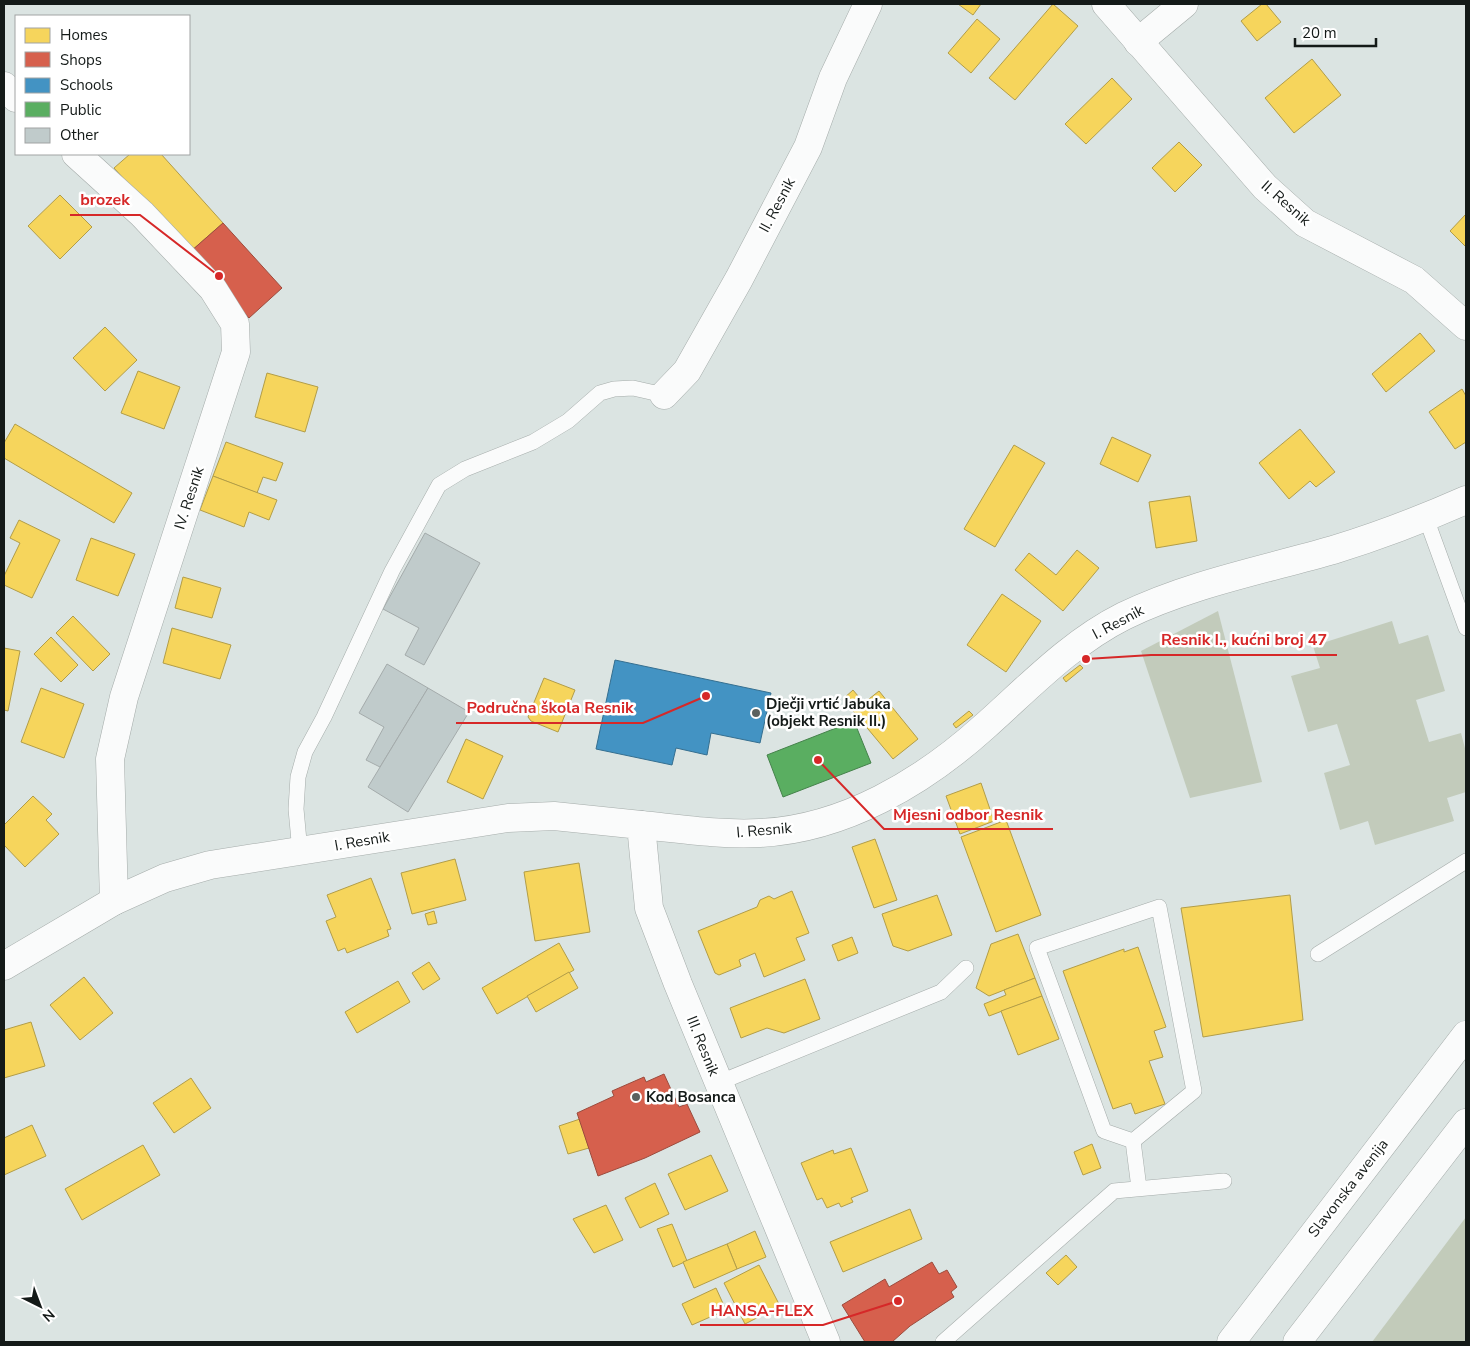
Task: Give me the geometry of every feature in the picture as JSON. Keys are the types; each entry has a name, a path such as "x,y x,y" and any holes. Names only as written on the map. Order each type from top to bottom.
{"street":[{"name":"II. Resnik","path":"664,395 687,370 808,147 833,78 868,4"},
{"name":"II. Resnik","path":"1106,4 1265,187 1305,223 1414,280 1466,326"},
{"path":"1138,42 1184,4"},
{"path":"4,86 15,97"},
{"name":"IV. Resnik","path":"77,155 142,214 213,289 235,324 236,333 236,352 124,697 110,758 114,901"},
{"name":"I. Resnik","path":"4,966 114,901 166,878 210,865 508,818 554,816 734,834 763,833 817,823 842,815 904,787 939,764 968,742 1061,658 1122,617 1175,594 1334,550 1397,530 1466,500"},
{"name":"III. Resnik","path":"641,825 649,908 718,1083 826,1342"},
{"name":"Slavonska avenija","path":"1231,1342 1466,1035"},
{"path":"1297,1342 1466,1123"}],"lane":[{"path":"300,852 297,793 298,777 305,752 324,718 392,571 439,485 465,469 533,442 568,421 600,393 614,389 633,388 664,395"},
{"path":"1426,518 1466,628"},
{"path":"1318,954 1466,861"},
{"path":"1159,907 1194,1091 1134,1141 1104,1131 1037,948 1159,907"},
{"path":"718,1083 941,992 966,968"},
{"path":"1134,1141 1139,1188"},
{"path":"942,1342 1114,1191 1224,1182"}],"green space":[{"path":"1218,611 1262,782 1190,798 1141,651"},
{"path":"1392,621 1399,644 1428,635 1445,691 1416,700 1429,742 1461,733 1466,752 1466,792 1447,798 1454,821 1375,845 1368,821 1340,830 1324,773 1350,765 1337,724 1308,732 1291,676 1320,668 1313,646"},
{"path":"1466,1217 1466,1342 1372,1342"}],"building: Homes":[{"path":"958,4 981,4 973,15"},
{"path":"1053,4 1078,26 1015,100 989,78"},
{"path":"1262,4 1266,4 1281,22 1257,41 1241,21"},
{"path":"977,19 1000,39 971,73 948,53"},
{"path":"1312,59 1341,95 1294,133 1265,98"},
{"path":"1112,78 1132,99 1086,144 1065,124"},
{"path":"1179,142 1202,165 1175,192 1152,168"},
{"path":"129,155 162,155 223,223 190,252 114,168"},
{"path":"60,195 92,227 60,259 28,226"},
{"path":"1466,214 1466,247 1450,231"},
{"path":"105,327 137,360 105,391 73,358"},
{"path":"1420,333 1435,351 1386,392 1372,374"},
{"path":"138,371 180,387 164,429 121,413"},
{"path":"267,373 318,387 305,432 255,417"},
{"path":"1462,389 1466,396 1466,442 1455,449 1429,412"},
{"path":"15,424 132,493 114,523 4,458 4,443"},
{"path":"1300,429 1335,472 1316,487 1310,481 1289,499 1259,463"},
{"path":"1112,437 1151,455 1138,482 1100,464"},
{"path":"226,442 283,463 276,481 263,477 257,493 213,476"},
{"path":"1014,445 1045,463 995,547 964,529"},
{"path":"213,476 277,500 269,520 249,512 244,527 200,510"},
{"path":"1190,496 1197,541 1156,548 1149,502"},
{"path":"19,520 60,540 32,598 4,585 4,576 20,543 10,538"},
{"path":"91,538 135,554 118,596 76,580"},
{"path":"1077,550 1099,568 1063,611 1015,570 1029,553 1056,575"},
{"path":"183,577 221,588 212,618 175,608"},
{"path":"1002,594 1041,621 1006,672 967,645"},
{"path":"73,616 110,654 93,671 56,633"},
{"path":"172,628 231,645 220,679 163,663"},
{"path":"51,637 78,665 61,682 34,654"},
{"path":"4,648 20,651 8,711 4,710"},
{"path":"1080,665 1083,668 1066,682 1063,678"},
{"path":"544,678 575,690 558,732 531,721 528,717"},
{"path":"41,688 84,704 64,758 21,742"},
{"path":"853,690 864,703 879,691 918,739 893,759 843,699"},
{"path":"969,711 973,715 956,728 953,724"},
{"path":"466,739 503,756 483,799 447,782"},
{"path":"981,783 994,821 960,834 946,796"},
{"path":"33,796 52,814 46,820 59,834 25,867 4,845 4,825"},
{"path":"1006,820 1041,915 996,932 961,837"},
{"path":"875,839 897,900 874,908 852,847"},
{"path":"455,859 466,900 412,914 401,873"},
{"path":"579,863 590,932 535,941 524,872"},
{"path":"371,878 391,929 387,930 389,936 347,953 345,948 338,951 326,921 336,917 327,895"},
{"path":"792,891 809,933 796,938 805,960 764,977 755,953 739,960 741,966 719,975 715,973 698,931 757,907 760,900 769,896 774,899"},
{"path":"937,895 952,935 908,951 893,946 882,914"},
{"path":"1290,895 1303,1020 1203,1037 1181,908"},
{"path":"434,911 437,923 428,925 425,914"},
{"path":"1018,934 1035,978 989,996 976,988 991,944"},
{"path":"852,937 858,953 838,961 832,945"},
{"path":"559,943 574,970 497,1014 482,988"},
{"path":"1138,947 1166,1027 1154,1031 1163,1057 1149,1061 1165,1104 1135,1114 1131,1103 1113,1109 1063,971 1124,949 1124,952"},
{"path":"429,962 440,979 423,990 412,973"},
{"path":"569,972 578,988 536,1012 527,996"},
{"path":"84,977 113,1013 80,1040 50,1005"},
{"path":"1035,978 1042,996 989,1016 984,1004 1006,995 1004,990"},
{"path":"805,979 820,1019 784,1033 767,1028 741,1038 730,1008"},
{"path":"398,981 410,1002 357,1033 345,1012"},
{"path":"1042,996 1059,1039 1018,1055 1001,1011"},
{"path":"31,1022 45,1066 4,1078 4,1030"},
{"path":"191,1078 211,1108 174,1133 153,1103"},
{"path":"580,1119 589,1148 568,1154 559,1126"},
{"path":"32,1125 46,1156 4,1175 4,1138"},
{"path":"1092,1144 1101,1168 1083,1175 1074,1152"},
{"path":"143,1145 160,1175 82,1220 65,1189"},
{"path":"851,1148 868,1191 851,1198 853,1202 841,1207 839,1203 827,1208 822,1198 817,1200 801,1163 833,1150 834,1154"},
{"path":"711,1155 728,1191 685,1210 668,1174"},
{"path":"655,1183 669,1214 640,1228 625,1198"},
{"path":"606,1205 623,1240 594,1253 573,1219"},
{"path":"910,1209 922,1239 843,1272 830,1242"},
{"path":"672,1224 687,1261 673,1267 657,1229"},
{"path":"755,1231 766,1257 737,1269 727,1244"},
{"path":"727,1244 737,1269 694,1288 683,1262"},
{"path":"1066,1255 1077,1267 1058,1285 1046,1273"},
{"path":"759,1265 780,1306 745,1324 724,1283"},
{"path":"716,1288 726,1310 692,1325 682,1304"}],"building: Shops":[{"path":"223,223 282,288 249,318 190,252"},
{"path":"664,1074 679,1107 687,1104 700,1132 645,1158 598,1176 577,1113 614,1096 612,1091 644,1077 646,1082"},
{"path":"932,1262 939,1274 947,1270 957,1287 951,1292 954,1297 910,1326 892,1342 865,1342 842,1305 885,1279 889,1287"}],"building: Schools":[{"path":"615,660 771,693 760,743 711,733 707,755 676,748 672,765 596,749"}],"building: Public":[{"path":"854,721 871,763 783,797 767,755"}],"building: Other":[{"path":"425,533 480,563 424,665 405,655 419,628 383,609"},
{"path":"387,664 428,688 380,767 366,760 384,727 359,713"},
{"path":"428,688 469,712 408,812 368,787"}],"place":[{"name":"brozek","path":"219,276"},
{"name":"Resnik I., kućni broj 47","path":"1086,659"},
{"name":"Područna škola Resnik","path":"706,696"},
{"name":"Dječji vrtić Jabuka (objekt Resnik II.)","path":"756,713"},
{"name":"Mjesni odbor Resnik","path":"818,760"},
{"name":"Kod Bosanca","path":"636,1097"},
{"name":"HANSA-FLEX","path":"898,1301"}]}
